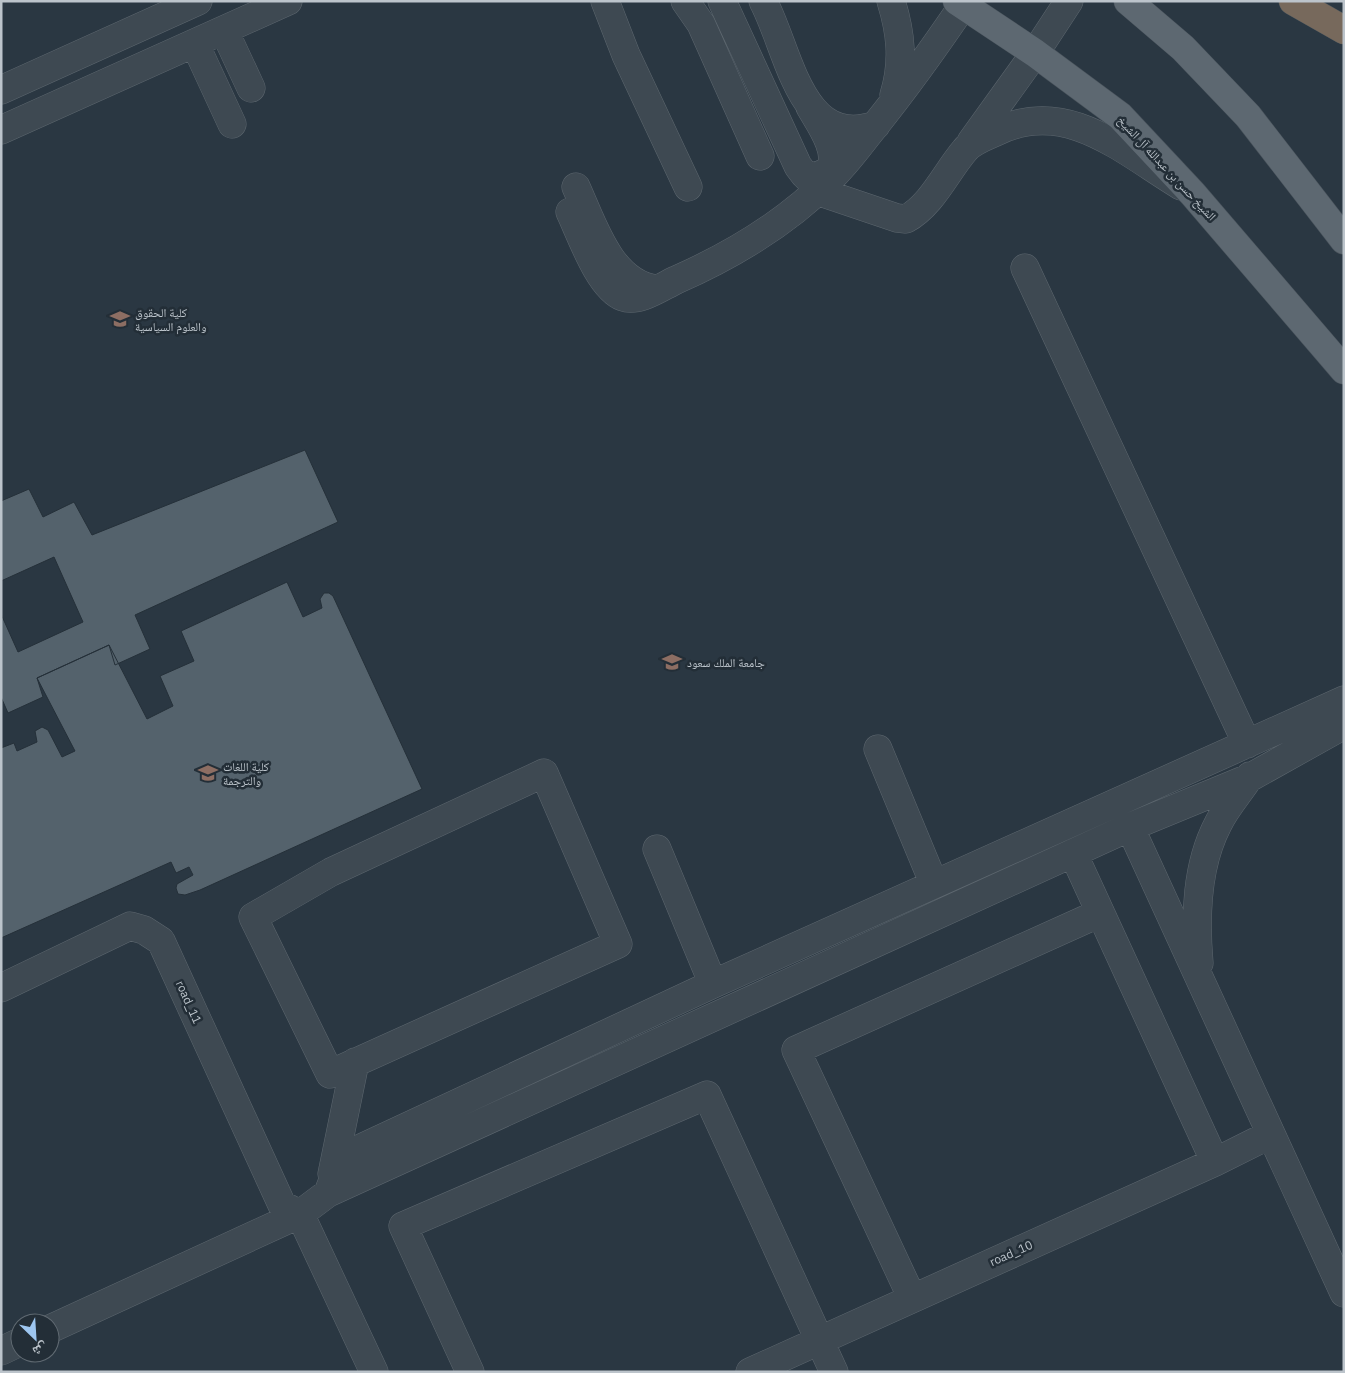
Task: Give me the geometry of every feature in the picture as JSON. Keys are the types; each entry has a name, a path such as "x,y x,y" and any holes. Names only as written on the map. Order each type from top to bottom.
{"highway":[{"path":"1293,1 1344,30"}],"main road":[{"path":"1128,1 1183,48 1248,116 1344,240"},
{"name":"الشيخ حسن بن عبدالله آل الشيخ","path":"962,3 1120,116 1193,194 1344,370"}],"lane":[{"path":"1,90 198,1"},
{"path":"1,130 288,1"},
{"path":"605,1 626,55 688,187"},
{"path":"685,1 701,24 760,156"},
{"path":"722,1 811,182 897,218 906,219 920,209 966,148 1035,54 1068,1"},
{"path":"573,199 614,262 637,284 656,289 713,264 785,218 811,182 811,177 820,176 830,170 833,160 824,134 791,70 762,1"},
{"path":"810,106 825,122 840,129 852,130 880,120 897,87 902,59 900,32 891,1"},
{"path":"811,182 845,164 880,120 962,3"},
{"path":"224,30 251,88"},
{"path":"195,44 232,124"},
{"path":"966,148 1004,128 1025,121 1058,120 1098,135 1193,194"},
{"path":"1025,268 1258,739 1249,778 1218,824 1206,851 1198,899 1196,935 1200,979"},
{"path":"328,1192 342,1157 713,984 1344,700"},
{"path":"60,1324 300,1214 328,1192 1130,826 1249,778 1344,725"},
{"path":"878,749 934,884"},
{"path":"544,773 618,944 355,1062 330,1074 253,917 331,872 544,773"},
{"path":"1130,826 1344,1293"},
{"path":"657,849 713,984"},
{"path":"1073,853 1215,1162"},
{"path":"912,1298 796,1050 1100,913"},
{"name":"road_11","path":"1,988 130,926 144,930 161,941 282,1205 300,1214"},
{"path":"328,1192 355,1062"},
{"path":"470,1372 403,1226 707,1095 834,1372"},
{"name":"road_10","path":"750,1372 1215,1162 1271,1134"},
{"path":"300,1214 374,1372"}],"building":[{"path":"305,450 338,522 135,615 150,649 115,665 109,645 37,678 43,697 8,713 1,697 1,614 18,652 83,622 54,557 1,581 1,501 29,489 43,517 74,502 92,535"},
{"name":"كلية اللغات والترجمة","path":"287,582 303,617 322,608 320,599 324,593 329,593 333,596 422,789 200,890 185,895 178,894 177,884 193,875 189,867 176,873 171,862 1,938 1,748 14,743 17,751 37,742 35,731 42,727 48,730 62,757 75,751 37,678 109,645 147,719 173,706 160,676 194,661 181,631"}],"place":[{"name":"كلية الحقوق والعلوم السياسية","path":"120,319"},
{"name":"جامعة الملك سعود","path":"672,662"},
{"name":"كلية اللغات والترجمة","path":"208,773"}]}
